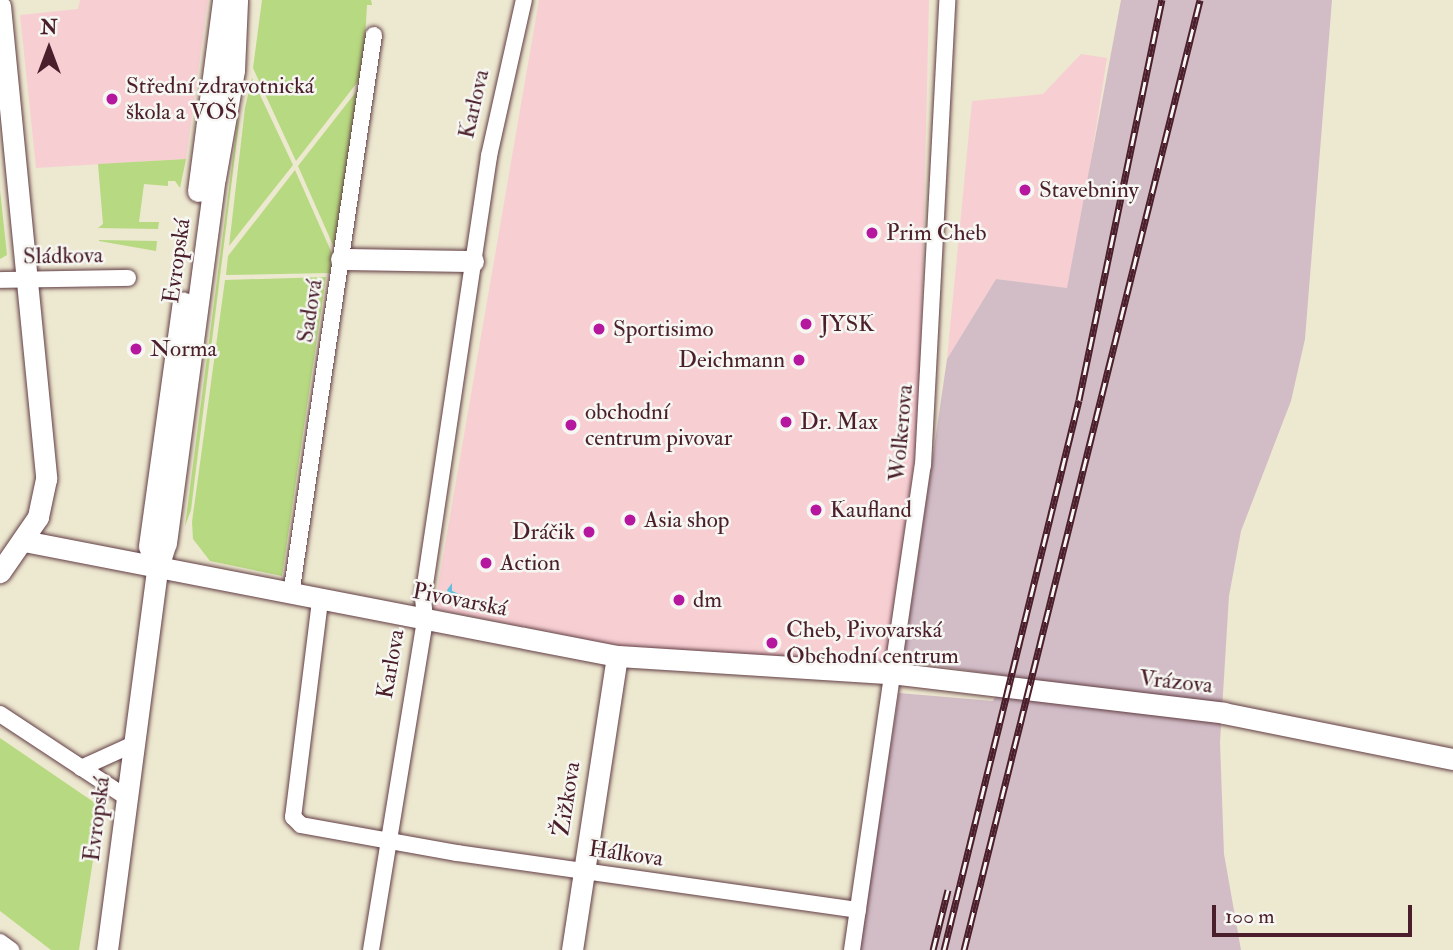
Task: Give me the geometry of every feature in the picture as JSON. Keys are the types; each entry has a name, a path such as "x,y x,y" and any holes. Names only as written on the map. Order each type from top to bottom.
{"street":[{"name":"Evropská","path":"157,570 149,546 223,0"},
{"name":"Evropská","path":"107,950 157,570 166,543 215,178 231,91 237,0"},
{"name":"Karlova","path":"371,950 425,620 423,598 489,156 524,0"},
{"name":"Wolkerova","path":"852,950 923,465 947,0"},
{"path":"0,6 29,279 46,479 38,517 24,541 0,572"},
{"name":"Sadová","path":"291,595 374,35"},
{"path":"341,259 473,261"},
{"name":"Sládkova","path":"0,280 128,278"},
{"name":"Pivovarská","path":"24,541 157,570 617,656 891,673"},
{"path":"320,601 292,817 301,825 388,839"},
{"name":"Žižkova","path":"572,950 582,870 617,656"},
{"name":"Vrázova","path":"891,673 1224,713 1453,758"},
{"path":"0,714 126,797"},
{"path":"81,768 134,744"},
{"name":"Hálkova","path":"388,839 858,910"},
{"path":"0,942 11,950"}],"shaded area":[{"name":"Střední zdravotnická škola a VOŠ","path":"80,0 208,0 186,159 36,168 20,15 78,9"},
{"path":"539,0 929,0 919,426 886,664 620,646 434,609"},
{"path":"1121,0 1332,0 1305,339 1291,401 1241,531 1229,596 1220,742 1224,854 1241,950 859,950 899,693 993,701 1005,676 903,661 947,359 996,279 1067,288"},
{"name":"Stavebniny","path":"1081,54 1107,58 1071,289 996,279 947,359 972,101 1043,94"}],"green space":[{"path":"262,0 371,0 372,5 367,5 363,75 296,161 253,68"},
{"path":"252,78 293,165 229,246 245,108"},
{"path":"363,83 336,252 298,166"},
{"path":"240,115 191,510 185,526 237,126"},
{"path":"186,159 180,188 175,181 168,181 168,186 144,184 139,222 159,222 158,229 98,228 103,224 98,164"},
{"path":"295,170 334,258 330,273 226,275 228,256"},
{"path":"0,190 7,255 0,259"},
{"path":"99,241 157,241 156,251"},
{"path":"326,277 282,576 210,561 193,539 192,522 225,280"},
{"path":"0,738 98,805 100,815 79,950 51,950 0,911"}],"water":[{"path":"452,583 452,591 474,600 460,604 450,600 447,590"}],"railway":[{"path":"944,950 1079,400 1162,0"},
{"path":"964,950 1200,0"},
{"path":"933,950 948,890"}],"place":[{"name":"Střední zdravotnická škola a VOŠ","path":"112,99"},
{"name":"Stavebniny","path":"1025,190"},
{"name":"Prim Cheb","path":"872,233"},
{"name":"JYSK","path":"806,324"},
{"name":"Sportisimo","path":"599,329"},
{"name":"Norma","path":"136,349"},
{"name":"Deichmann","path":"799,360"},
{"name":"Dr. Max","path":"786,422"},
{"name":"obchodní centrum pivovar","path":"571,425"},
{"name":"Kaufland","path":"816,510"},
{"name":"Asia shop","path":"630,520"},
{"name":"Dráčik","path":"589,532"},
{"name":"Action","path":"486,563"},
{"name":"dm","path":"679,600"},
{"name":"Cheb, Pivovarská Obchodní centrum","path":"772,643"}]}
